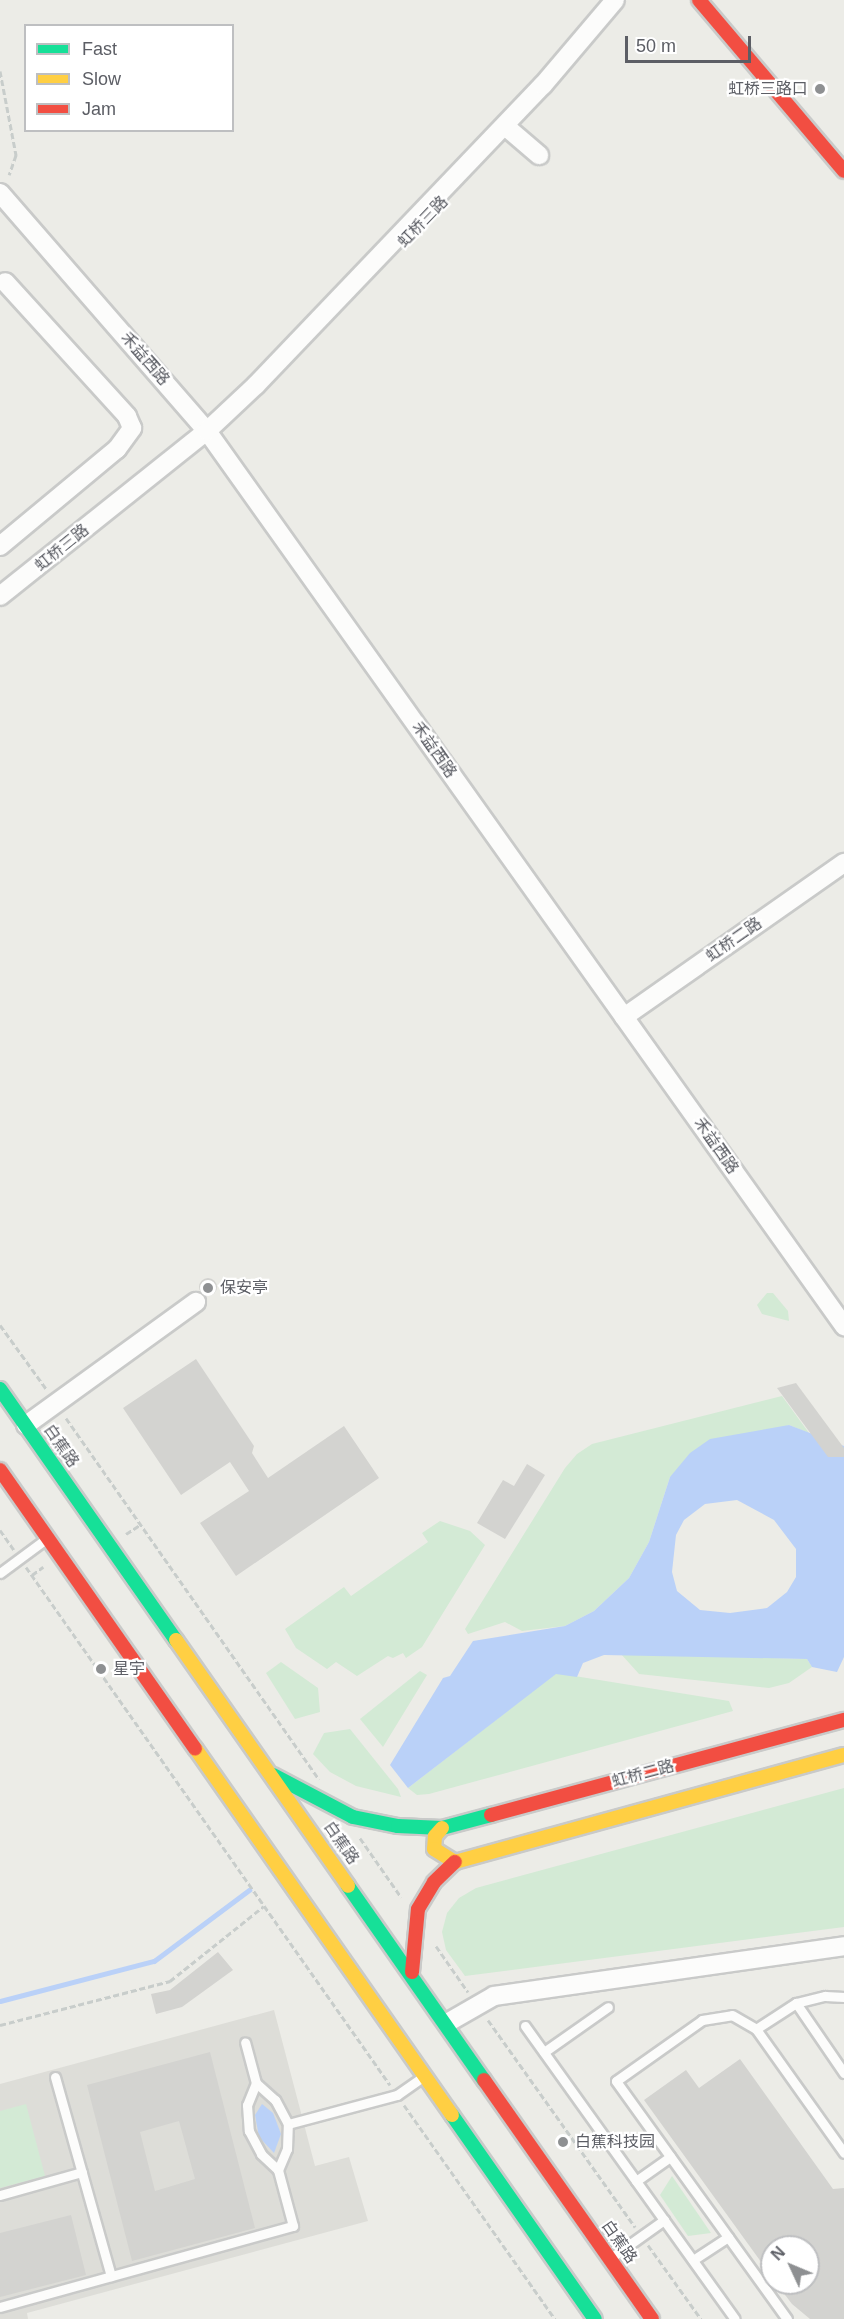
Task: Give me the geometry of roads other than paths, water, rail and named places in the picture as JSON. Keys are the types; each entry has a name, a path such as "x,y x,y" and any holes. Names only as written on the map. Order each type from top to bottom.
{"main road":[{"path":"699,0 844,171"},
{"name":"白蕉路","path":"0,1389 412,1972 652,2319"},
{"path":"0,1470 595,2319"},
{"name":"虹桥二路","path":"273,1775 343,1813 398,1826 442,1828 844,1720"},
{"name":"虹桥二路","path":"455,1862 844,1755"},
{"path":"412,1972 416,1918 434,1882 455,1862 442,1858 434,1849 435,1836 442,1828"}],"street":[{"name":"虹桥三路","path":"508,128 615,0"},
{"name":"虹桥三路","path":"0,596 207,430 256,386 508,128 625,0"},
{"path":"508,128 539,155"},
{"name":"禾益西路","path":"0,193 207,430 844,1326"},
{"path":"0,546 117,449 132,428 127,416 5,282"},
{"name":"虹桥二路","path":"624,1017 844,863"},
{"path":"26,1425 196,1302"},
{"path":"447,2023 494,1996 844,1947"}],"lane":[{"path":"0,1573 48,1538"},
{"path":"756,2030 796,2003 825,1996 844,1997"},
{"path":"796,2003 844,2073"},
{"path":"544,2052 608,2007"},
{"path":"787,2319 616,2081 702,2020 732,2015 756,2030 844,2153"},
{"path":"525,2026 735,2319"},
{"path":"245,2042 256,2083 275,2100 288,2124 287,2149 278,2170"},
{"path":"288,2124 397,2095 425,2076"},
{"path":"55,2077 111,2276"},
{"path":"0,2307 293,2226 278,2170 261,2154 249,2131 247,2105 256,2083"},
{"path":"636,2181 670,2157"},
{"path":"0,2195 82,2172"},
{"path":"610,2259 664,2220"},
{"path":"693,2260 728,2237"}],"water":[{"path":"789,1425 844,1446 844,1657 837,1672 812,1667 807,1659 604,1655 583,1663 577,1677 556,1674 408,1788 390,1765 443,1678 450,1676 473,1641 565,1626 594,1611 629,1578 649,1542 670,1477 690,1453 710,1439","holes":["737,1500 774,1520 796,1549 796,1577 787,1592 767,1608 730,1613 700,1610 677,1591 672,1572 676,1535 684,1520 705,1504"]},
{"path":"262,2104 273,2113 281,2134 274,2153 259,2137 255,2115"}],"waterway":[{"path":"0,2001 154,1961 249,1890"}],"place":[{"name":"虹桥三路口","path":"820,89"},
{"name":"保安亭","path":"208,1288"},
{"name":"星宇","path":"101,1669"},
{"name":"白蕉科技园","path":"563,2142"}]}
